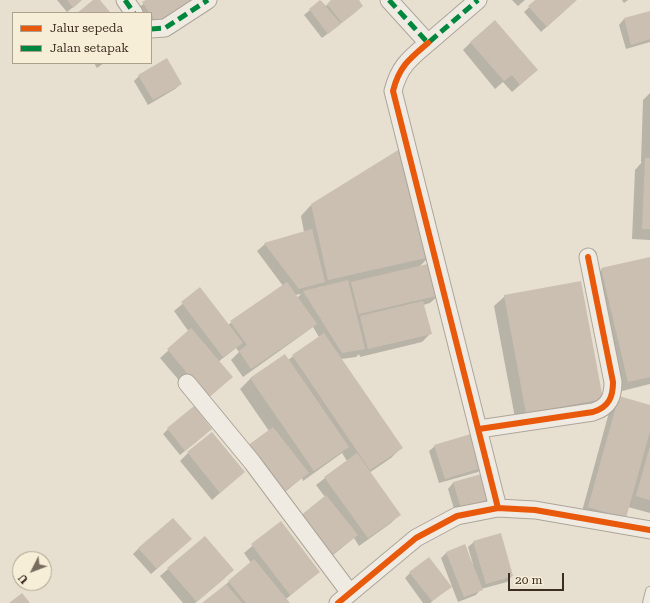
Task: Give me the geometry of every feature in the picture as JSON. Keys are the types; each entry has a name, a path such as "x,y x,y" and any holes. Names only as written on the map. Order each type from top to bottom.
{"street":[{"path":"125,0 133,12"},
{"path":"152,29 165,28 208,0"},
{"path":"389,0 428,43"},
{"path":"478,0 411,57 397,76 393,91 498,508"},
{"path":"479,429 593,412 602,410 608,403 613,394 613,382 588,257"},
{"path":"187,383 252,462 344,598 416,538 457,516 498,508 535,510 650,530"}],"lane":[{"path":"647,603 650,591"}],"building":[{"path":"67,0 82,0 73,8"},
{"path":"93,0 100,0 110,12 78,12"},
{"path":"146,0 201,0 160,28 152,16 152,12 149,12 142,2"},
{"path":"320,0 341,24 328,34 309,9"},
{"path":"331,0 359,0 363,6 342,23 327,4"},
{"path":"535,0 577,0 547,27 528,6"},
{"path":"650,11 650,39 631,45 624,18"},
{"path":"495,20 538,70 520,85 512,75 504,81 470,42"},
{"path":"167,58 182,84 153,100 138,75"},
{"path":"403,147 430,257 328,280 311,204"},
{"path":"645,158 650,158 650,229 642,229"},
{"path":"312,229 325,282 299,289 264,243"},
{"path":"650,257 650,377 628,382 601,268"},
{"path":"432,263 440,295 359,314 351,282"},
{"path":"348,280 365,349 342,353 303,291"},
{"path":"581,281 603,399 526,413 504,295"},
{"path":"287,282 317,324 251,369 239,351 247,345 230,321"},
{"path":"200,287 243,343 223,357 181,302"},
{"path":"423,301 432,334 368,349 360,316"},
{"path":"191,328 233,377 208,398 167,349"},
{"path":"324,333 403,448 370,470 292,355"},
{"path":"285,354 349,447 314,471 250,378"},
{"path":"619,396 650,405 650,431 626,518 588,507"},
{"path":"194,406 212,429 185,451 167,428"},
{"path":"273,427 309,473 283,492 247,446"},
{"path":"212,432 245,472 220,493 187,452"},
{"path":"474,433 484,467 445,479 434,445"},
{"path":"650,446 650,500 636,496"},
{"path":"357,453 401,515 368,538 324,477"},
{"path":"485,473 492,498 461,508 453,482"},
{"path":"326,495 358,535 331,555 300,516"},
{"path":"173,518 192,539 157,569 138,548"},
{"path":"281,521 320,572 290,595 251,544"},
{"path":"501,533 513,576 486,584 473,541"},
{"path":"205,536 234,570 197,602 167,568"},
{"path":"465,544 483,590 464,597 446,552"},
{"path":"429,557 452,587 432,601 409,572"},
{"path":"254,559 290,603 246,603 228,581"},
{"path":"226,584 242,603 202,603"},
{"path":"22,593 30,603 9,603"}],"marked path":[{"path":"125,0 133,12"},
{"path":"152,29 165,28 208,0"},
{"path":"389,0 428,43 478,0"}],"cycle path":[{"path":"428,43 415,54 402,69 393,91 498,508"},
{"path":"479,429 593,412 603,407 609,401 613,382 588,257"},
{"path":"338,603 416,538 457,516 498,508 535,510 650,530"}]}
